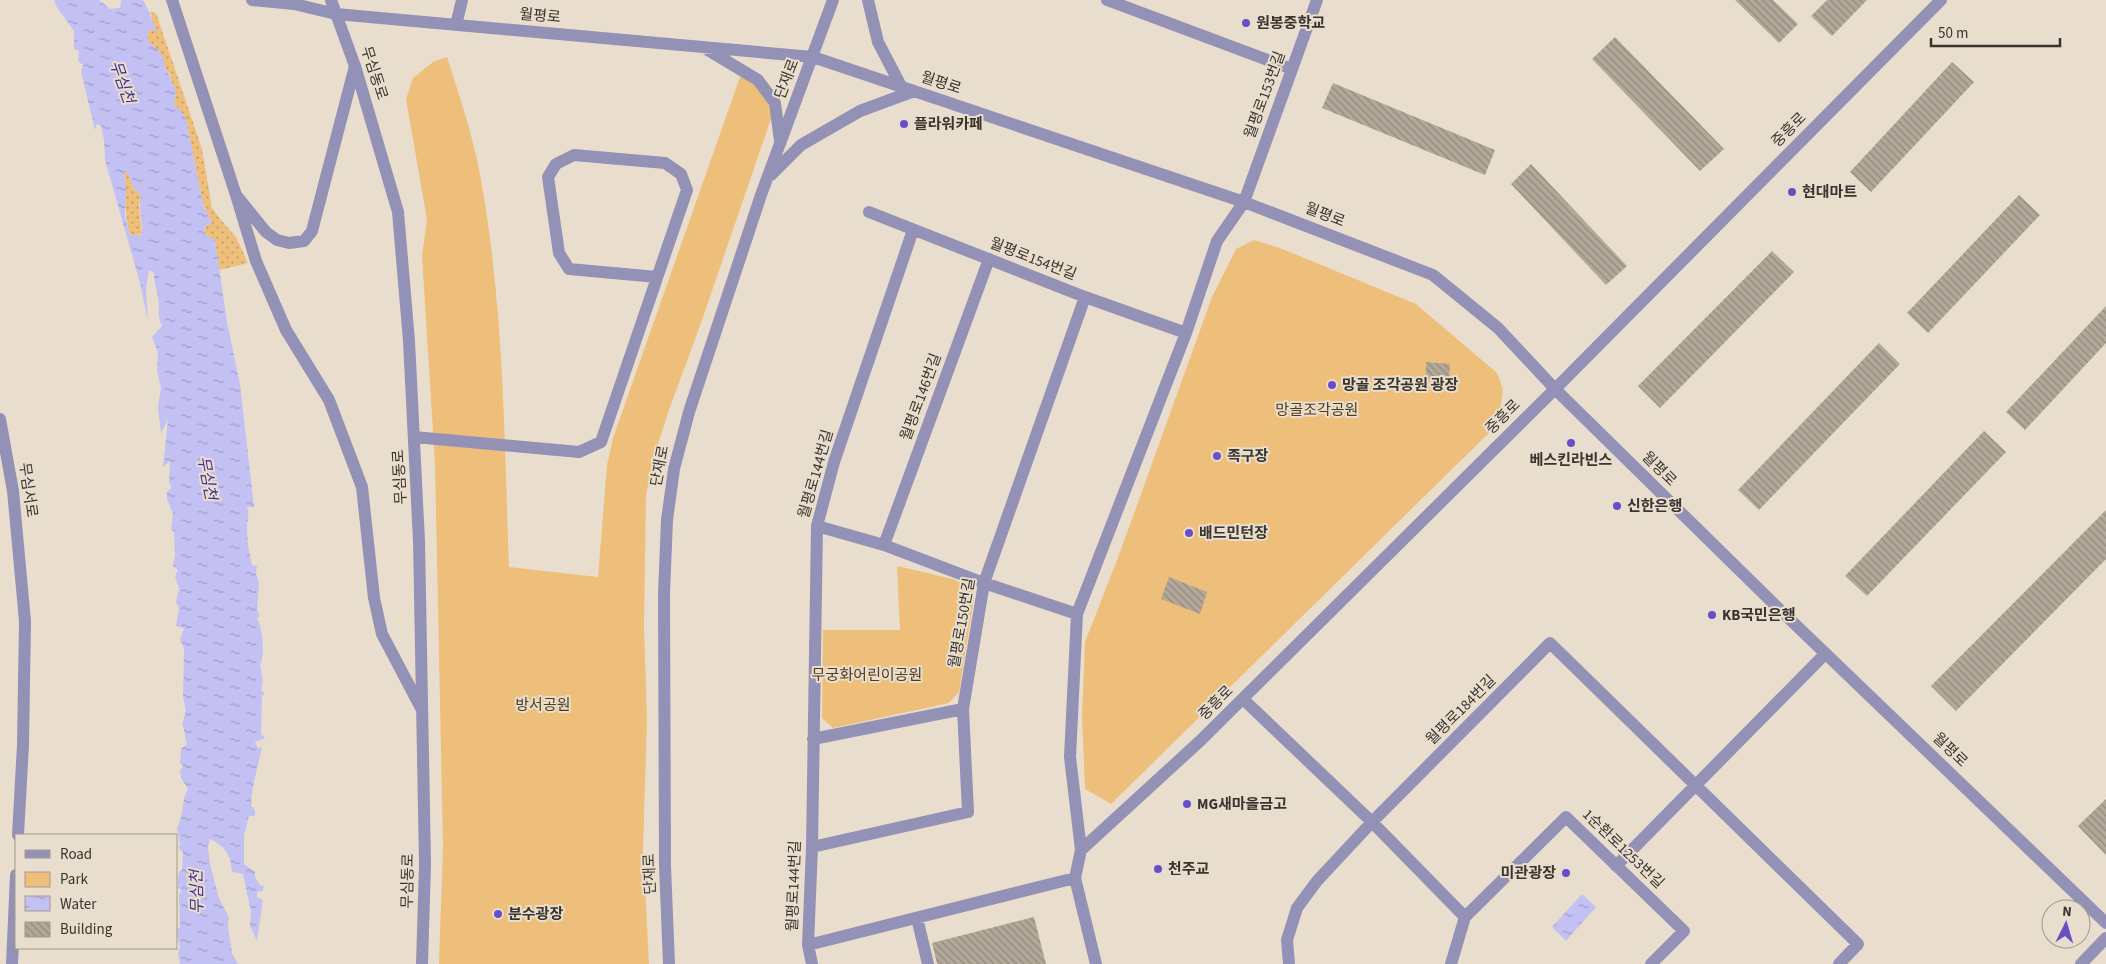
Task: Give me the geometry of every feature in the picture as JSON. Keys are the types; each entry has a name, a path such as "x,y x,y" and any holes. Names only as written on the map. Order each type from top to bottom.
{"street":[{"path":"172,0 256,261 286,330 329,400 362,487 374,598 382,634 423,712"},
{"name":"월평로","path":"252,0 294,4 336,14 813,57 1244,202 1433,275 1498,328 1555,389 1825,654 2106,923"},
{"name":"무심동로","path":"331,0 355,66 398,212 409,341 419,542 425,864 422,964"},
{"path":"456,25 462,0"},
{"name":"단재로","path":"670,964 666,866 664,594 667,520 674,469 689,412 768,178 833,0"},
{"path":"868,0 878,42 901,86"},
{"path":"1107,0 1292,69"},
{"name":"월평로153번길","path":"1075,878 1081,850 1070,756 1077,614 1186,333 1217,241 1244,202 1317,0"},
{"name":"중흥로","path":"1081,850 1243,699 1555,389 1941,0"},
{"path":"704,47 758,80 775,103 780,144"},
{"path":"236,195 266,232 277,240 289,243 304,241 312,231 355,66"},
{"path":"768,178 801,146 860,111 914,91"},
{"path":"414,437 579,452 601,442 657,277 686,190 681,174 665,163 574,155 556,164 548,177 559,254 569,269 657,277"},
{"name":"월평로154번길","path":"869,212 1085,297 1186,333"},
{"name":"월평로144번길","path":"812,964 808,945 812,847 817,526 834,462 913,230"},
{"name":"월평로146번길","path":"884,545 989,259"},
{"name":"월평로150번길","path":"812,847 968,812 963,709 984,584 1085,297"},
{"name":"무심서로","path":"0,419 13,491 25,621 23,745 18,834"},
{"path":"817,526 884,545 984,584 1077,614"},
{"name":"월평로184번길","path":"1289,964 1287,940 1297,908 1317,881 1372,822 1550,643 1858,944 1839,964"},
{"path":"1616,866 1825,654"},
{"path":"1243,699 1372,822 1465,917"},
{"path":"813,739 963,709"},
{"name":"1순환로1253번길","path":"1451,964 1465,917 1566,816 1684,931 1651,964"},
{"path":"808,945 1075,878 1096,964"},
{"path":"12,964 15,897"},
{"path":"917,918 928,964"},
{"path":"2081,964 2106,938"}],"green space":[{"path":"151,12 156,13 202,149 212,208 236,237 248,263 219,270 215,240 205,234 205,226 212,223 203,204 186,119 174,105 176,90 171,83 170,74 148,42 148,31 151,29 157,32 152,22"},
{"name":"방서공원","path":"447,57 477,159 493,260 504,414 509,567 598,577 607,465 613,438 740,77 752,82 762,92 772,116 669,410 654,457 646,495 644,625 647,720 643,849 649,964 439,964 443,847 435,464 422,256 427,220 406,99 413,78 433,62"},
{"path":"123,172 128,173 134,189 141,195 139,205 142,234 130,236"},
{"name":"망골조각공원","path":"1254,240 1280,248 1416,304 1497,373 1503,389 1500,413 1495,427 1111,804 1085,789 1082,716 1085,642 1119,555 1212,297 1236,249"},
{"name":"무궁화어린이공원","path":"897,566 953,579 971,588 974,598 959,692 949,703 833,728 822,718 823,630 900,630"}],"water":[{"name":"무심천","path":"54,0 99,0 110,9 120,8 121,0 143,0 158,33 151,29 148,31 148,42 161,53 165,69 176,90 174,105 186,119 203,204 212,223 205,226 205,234 215,240 227,322 240,384 254,507 247,507 247,533 252,565 257,566 256,574 259,582 257,610 260,616 257,618 263,642 260,665 263,680 261,691 265,693 262,696 261,734 265,738 255,742 258,748 262,747 252,791 251,806 255,810 255,816 249,816 244,835 244,864 255,872 255,877 260,885 264,886 263,891 257,892 257,897 263,900 257,941 250,926 251,912 243,874 232,872 229,856 220,845 210,839 208,847 210,864 219,898 229,918 228,926 232,953 238,964 180,964 178,953 180,947 178,939 178,929 180,927 179,895 181,891 180,888 178,889 178,880 179,872 182,870 183,853 178,847 180,845 177,828 188,789 181,778 180,771 183,766 180,763 181,749 187,744 182,724 186,711 183,697 184,648 180,640 184,628 176,626 179,608 176,602 179,589 175,576 178,570 173,566 175,555 174,532 171,529 173,514 167,499 167,492 172,487 169,483 170,461 163,467 168,419 161,433 158,407 161,388 157,370 158,352 152,337 162,326 154,273 149,270 146,288 148,321 140,283 105,160 101,126 97,124 95,130 81,72 83,65 78,61 79,51 74,49 74,31 56,6","holes":["124,172 128,173 134,189 141,195 142,235 130,235 125,215 126,188"]},
{"path":"1582,894 1596,907 1566,941 1552,927"}],"building":[{"path":"1735,0 1773,0 1798,24 1779,43"},
{"path":"1827,0 1867,0 1832,36 1811,16"},
{"path":"1615,37 1724,149 1700,171 1592,59"},
{"path":"1952,62 1974,82 1871,192 1850,172"},
{"path":"1333,83 1495,150 1485,175 1322,108"},
{"path":"1531,164 1627,266 1606,285 1511,184"},
{"path":"2019,195 2040,215 1928,333 1907,313"},
{"path":"1772,251 1794,272 1660,408 1638,386"},
{"path":"2106,306 2106,343 2025,430 2006,412"},
{"path":"1879,343 1900,364 1759,510 1738,490"},
{"path":"1426,362 1450,364 1449,381 1426,379"},
{"path":"1984,431 2006,452 1867,596 1845,576"},
{"path":"2106,510 2106,559 1956,711 1931,686"},
{"path":"1169,577 1207,592 1200,614 1161,599"},
{"path":"2106,799 2106,855 2078,826"},
{"path":"1034,917 1046,964 937,964 932,943"}],"place":[{"name":"원봉중학교","path":"1246,23"},
{"name":"플라워카페","path":"904,124"},
{"name":"현대마트","path":"1792,192"},
{"name":"망골 조각공원 광장","path":"1332,385"},
{"name":"베스킨라빈스","path":"1571,443"},
{"name":"족구장","path":"1217,456"},
{"name":"신한은행","path":"1617,506"},
{"name":"배드민턴장","path":"1189,533"},
{"name":"KB국민은행","path":"1712,615"},
{"name":"MG새마을금고","path":"1187,804"},
{"name":"천주교","path":"1158,869"},
{"name":"미관광장","path":"1566,873"},
{"name":"분수광장","path":"498,914"}]}
